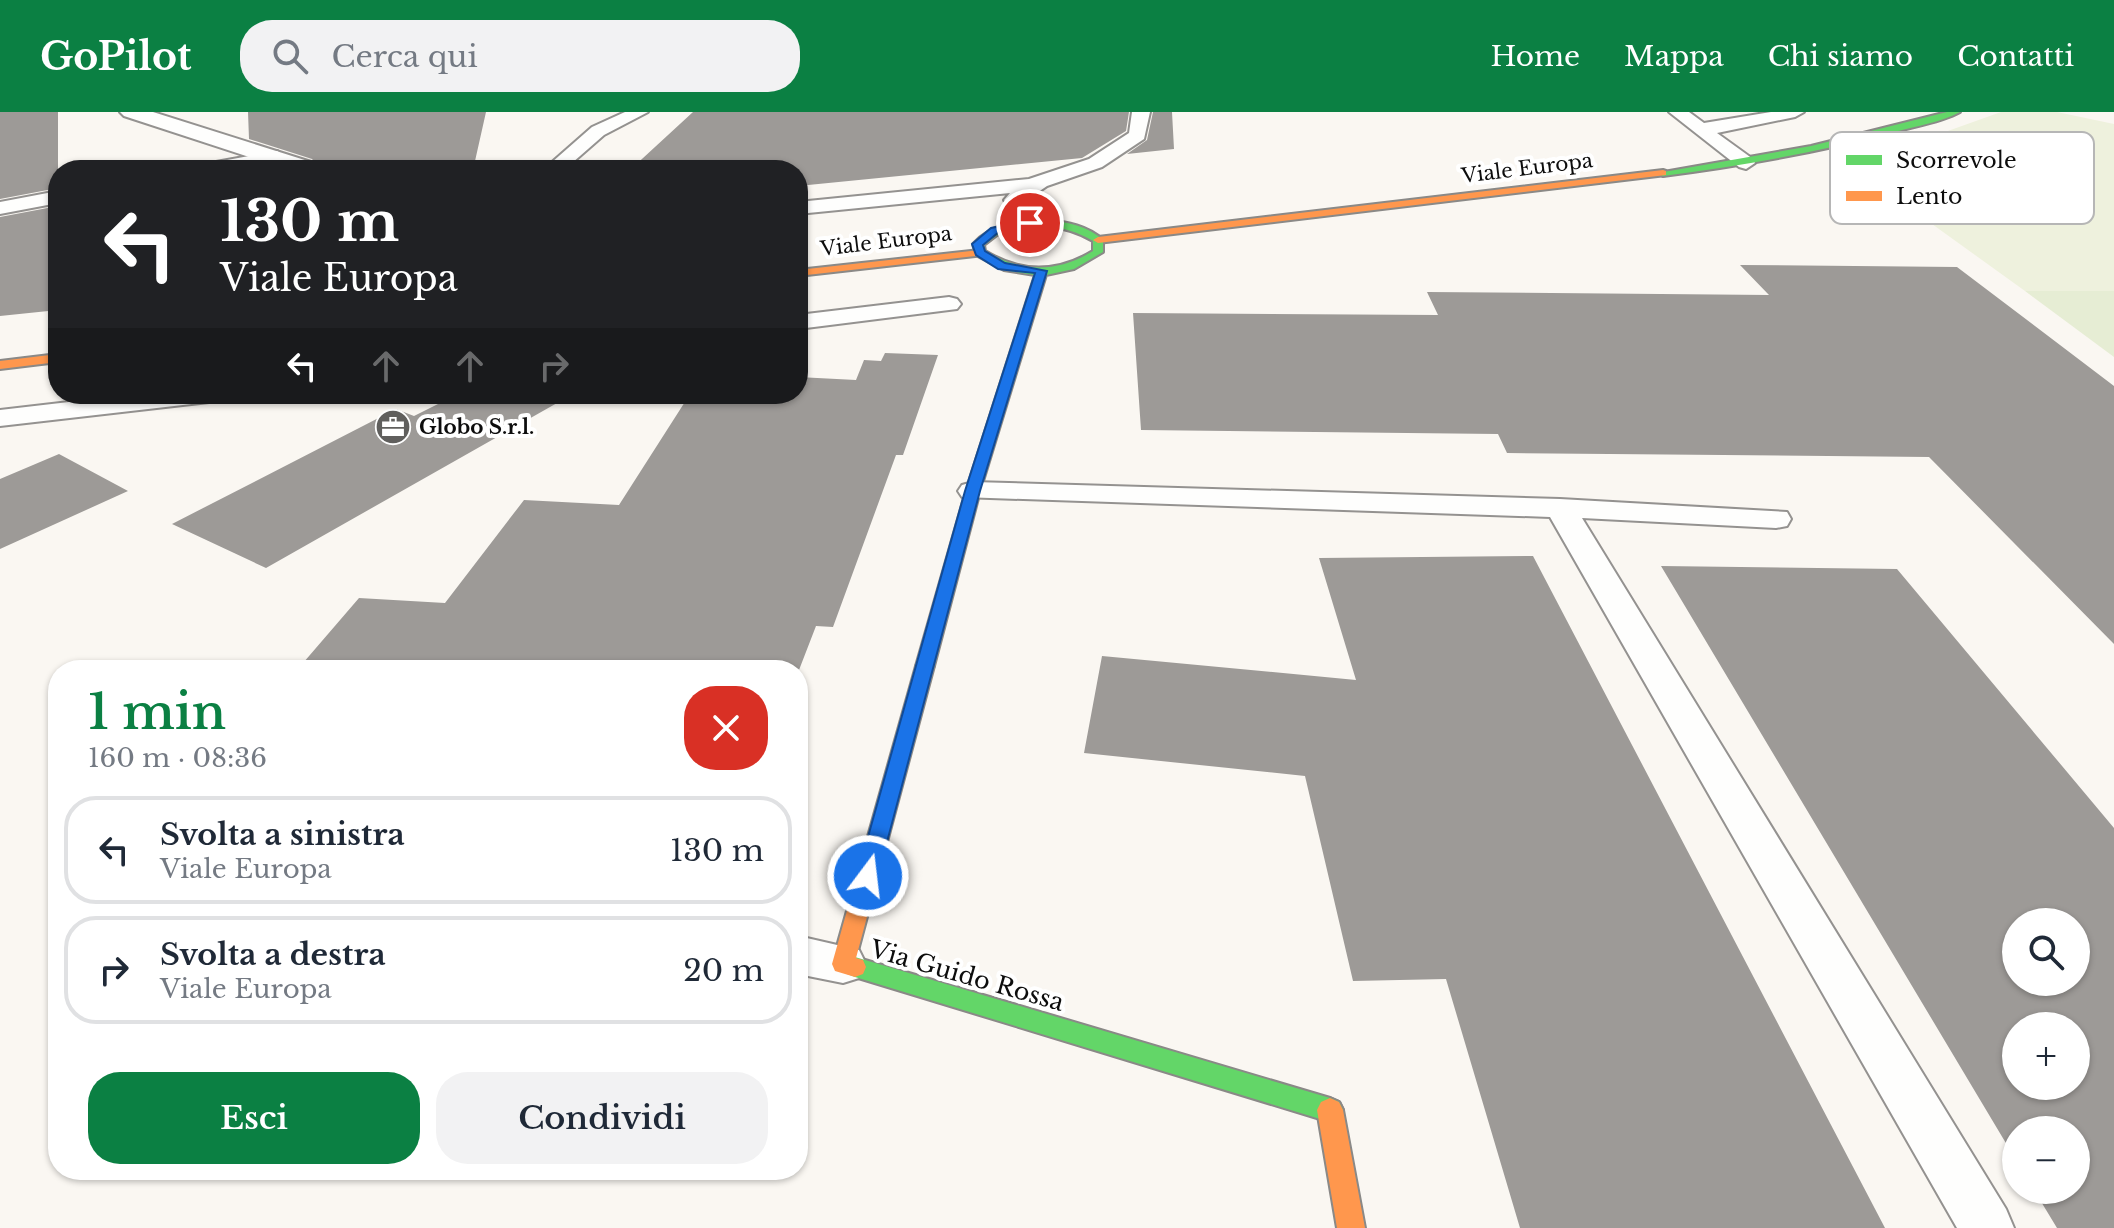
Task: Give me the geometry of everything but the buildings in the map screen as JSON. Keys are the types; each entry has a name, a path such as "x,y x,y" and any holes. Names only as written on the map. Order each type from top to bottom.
{"street":[{"path":"131,112 285,160"},
{"name":"Viale Europa","path":"1890,132 1956,112"},
{"name":"Viale Europa","path":"980,253 978,244 984,237 1003,228 1030,223 1079,229 1098,240 1746,163 1830,145"},
{"name":"Viale Europa","path":"808,272 980,253 1002,266 1042,271 1083,263 1098,252 1098,240"},
{"name":"Via Guido Rossa","path":"1042,271 973,491 843,964 1330,1108 1351,1228"},
{"path":"0,365 48,359"}],"lane":[{"path":"565,160 598,131 639,112"},
{"path":"808,207 1028,185 1091,165 1119,148 1138,135 1141,112"},
{"path":"1678,112 1746,163"},
{"path":"1700,129 1795,112"},
{"path":"260,160 277,157"},
{"path":"1028,185 1014,200 1030,223"},
{"path":"0,208 48,199"},
{"path":"808,321 949,304"},
{"path":"0,418 119,404"},
{"path":"973,491 1560,508 1776,519"},
{"path":"1560,508 1987,1228"},
{"path":"808,957 843,964"}],"green space":[{"path":"2001,112 2057,112 2114,124 2114,291 2025,291 1932,224 2094,224 2094,132 1945,132"},
{"path":"2025,291 2114,291 2114,357"}],"traffic: fast":[{"path":"1884,132 1956,112"},
{"path":"1663,173 1830,145"},
{"path":"1047,223 1074,228 1092,236 1098,240 1098,252 1070,267 1039,272 1008,267 980,253 978,244 993,232 1019,224 1047,223"},
{"path":"925,666 973,491 1042,271"},
{"path":"855,967 1330,1110"}],"traffic: slow":[{"path":"1098,240 1663,173"},
{"path":"808,272 980,253"},
{"path":"0,365 48,359"},
{"path":"855,967 843,964 925,666"},
{"path":"1330,1110 1351,1228"}],"place":[{"name":"Globo S.r.l.","path":"393,427"}],"route":[{"path":"868,876 973,491 1042,271 1002,266 980,253 978,244 995,230 1030,223"}]}
